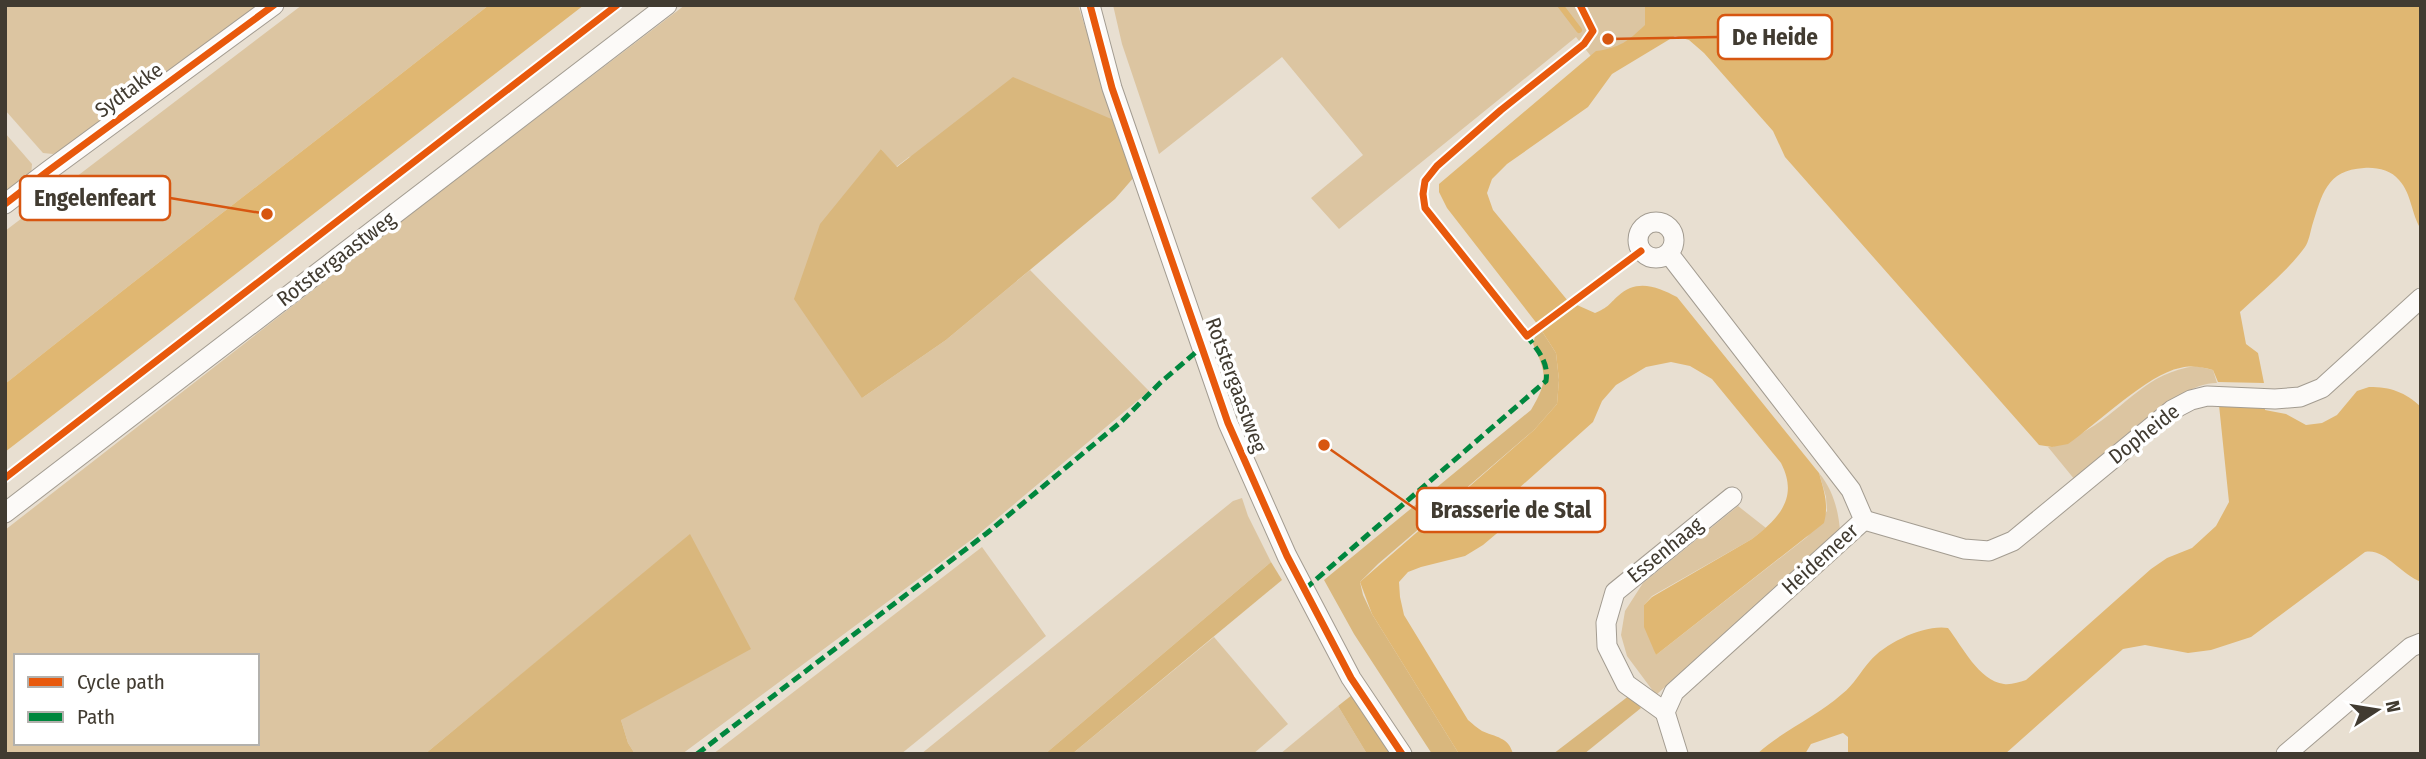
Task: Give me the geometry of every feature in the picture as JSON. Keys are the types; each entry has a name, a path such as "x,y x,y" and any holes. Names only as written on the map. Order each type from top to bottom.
{"street":[{"name":"Sydtakke","path":"5,204 274,5"},
{"name":"Rotstergaastweg","path":"5,513 667,5"},
{"name":"Rotstergaastweg","path":"1090,5 1112,88 1228,423 1287,556 1351,678 1402,754"},
{"name":"Heidemeer","path":"1665,712 1675,692 1864,520 1851,490 1669,254"},
{"name":"Dopheide","path":"1864,520 1964,549 1989,551 2013,541 2172,410 2190,400 2207,396 2275,399 2300,397 2322,387 2421,298"},
{"name":"Essenhaag","path":"1665,712 1626,684 1607,646 1606,623 1615,592 1732,497"},
{"path":"2286,754 2411,647 2421,643"},
{"path":"1665,712 1678,754"}],"shaded area":[{"path":"5,5 259,5 68,147 53,154 43,153 5,110"},
{"path":"302,5 489,5 5,384 5,231"},
{"path":"489,5 584,5 5,452 5,384"},
{"path":"685,5 1078,5 1116,121 909,157 896,167 881,149 862,398 946,340 1030,270 1149,391 975,537 682,754 635,754 628,743 621,720 690,535 425,754 5,754 5,530 421,206"},
{"path":"1113,5 1706,5 1597,64 1576,37 1339,229 1311,198 1363,155 1282,57 1159,154 1122,44"},
{"path":"1645,5 2421,5 2421,229 2407,191 2392,174 2369,168 2341,174 2333,179 2323,195 2305,247 2282,273 2240,312 2246,344 2258,353 2264,383 2218,382 2213,370 2180,368 2167,372 2138,389 2068,444 2052,447 2039,445 1785,157 1773,131 1704,53 1689,40 1675,36 1612,74 1588,107 1507,164 1492,179 1487,193 1493,210 1568,301 1595,313 1633,287 1648,286 1677,297 1819,473 1826,504 1824,523 1656,655 1644,627 1644,605 1652,597 1762,531 1778,515 1787,497 1788,487 1781,463 1712,379 1690,366 1671,362 1646,367 1616,385 1602,401 1593,422 1518,489 1502,529 1465,556 1408,572 1399,582 1404,615 1468,720 1482,731 1505,741 1513,754 1459,754 1372,614 1360,582 1534,430 1557,404 1559,380 1556,353 1538,325 1447,208 1439,192 1439,184 1596,51 1618,46 1634,35 1645,25"},
{"path":"1013,77 1116,121 1135,176 1115,199 946,340 862,398 794,299 820,224 881,149 897,167"},
{"path":"5,133 32,164 31,176 5,196"},
{"path":"1538,325 1556,353 1559,380 1557,404 1534,430 1360,582 1372,614 1459,754 1432,754 1354,634 1324,580 1531,410 1544,377 1533,344"},
{"path":"2196,366 2213,370 2217,383 2200,386 2162,406 2075,480 2048,447 2087,430 2150,383 2178,370"},
{"path":"2369,387 2397,391 2421,407 2421,582 2379,554 2365,552 2251,637 2211,650 2188,653 2145,645 2123,649 2005,754 1848,754 1848,737 1843,733 1811,744 1805,754 1757,754 1842,694 1877,654 1917,632 1948,628 1972,662 1987,677 2004,684 2026,680 2151,569 2167,558 2192,548 2216,526 2229,502 2219,405 2265,402 2265,410 2286,414 2306,425 2322,423 2337,415 2357,391"},
{"path":"1819,473 1834,500 1840,530 1656,695 1627,656 1621,635 1625,611 1643,583 1738,506 1766,528 1752,539 1652,596 1644,605 1656,655 1807,537 1827,511"},
{"path":"1242,498 1271,562 1045,754 921,754 1233,501"},
{"path":"690,534 751,649 621,720 628,743 635,754 425,754"},
{"path":"982,547 1046,636 901,754 713,754"},
{"path":"1271,562 1282,580 1072,754 1045,754"},
{"path":"1214,637 1288,724 1253,754 1072,754"},
{"path":"1352,695 1391,754 1367,754 1338,706"},
{"path":"1630,695 1641,708 1584,754 1553,754"},
{"path":"1338,706 1367,754 1280,754"}],"waterway":[{"path":"1560,5 1579,30"}],"marked path":[{"path":"1305,589 1546,381 1544,362 1527,336"},
{"path":"697,754 987,533 1122,421 1202,347"}],"cycle path":[{"path":"5,204 274,5"},
{"path":"5,478 617,5"},
{"path":"1090,5 1112,88 1228,423 1287,556 1351,678 1402,754"},
{"path":"1580,5 1593,31 1584,44 1501,110 1437,166 1425,181 1425,208 1527,336 1641,251"}],"place":[{"name":"De Heide","path":"1608,39"},
{"name":"Engelenfeart","path":"267,214"},
{"name":"Brasserie de Stal","path":"1324,445"}]}
